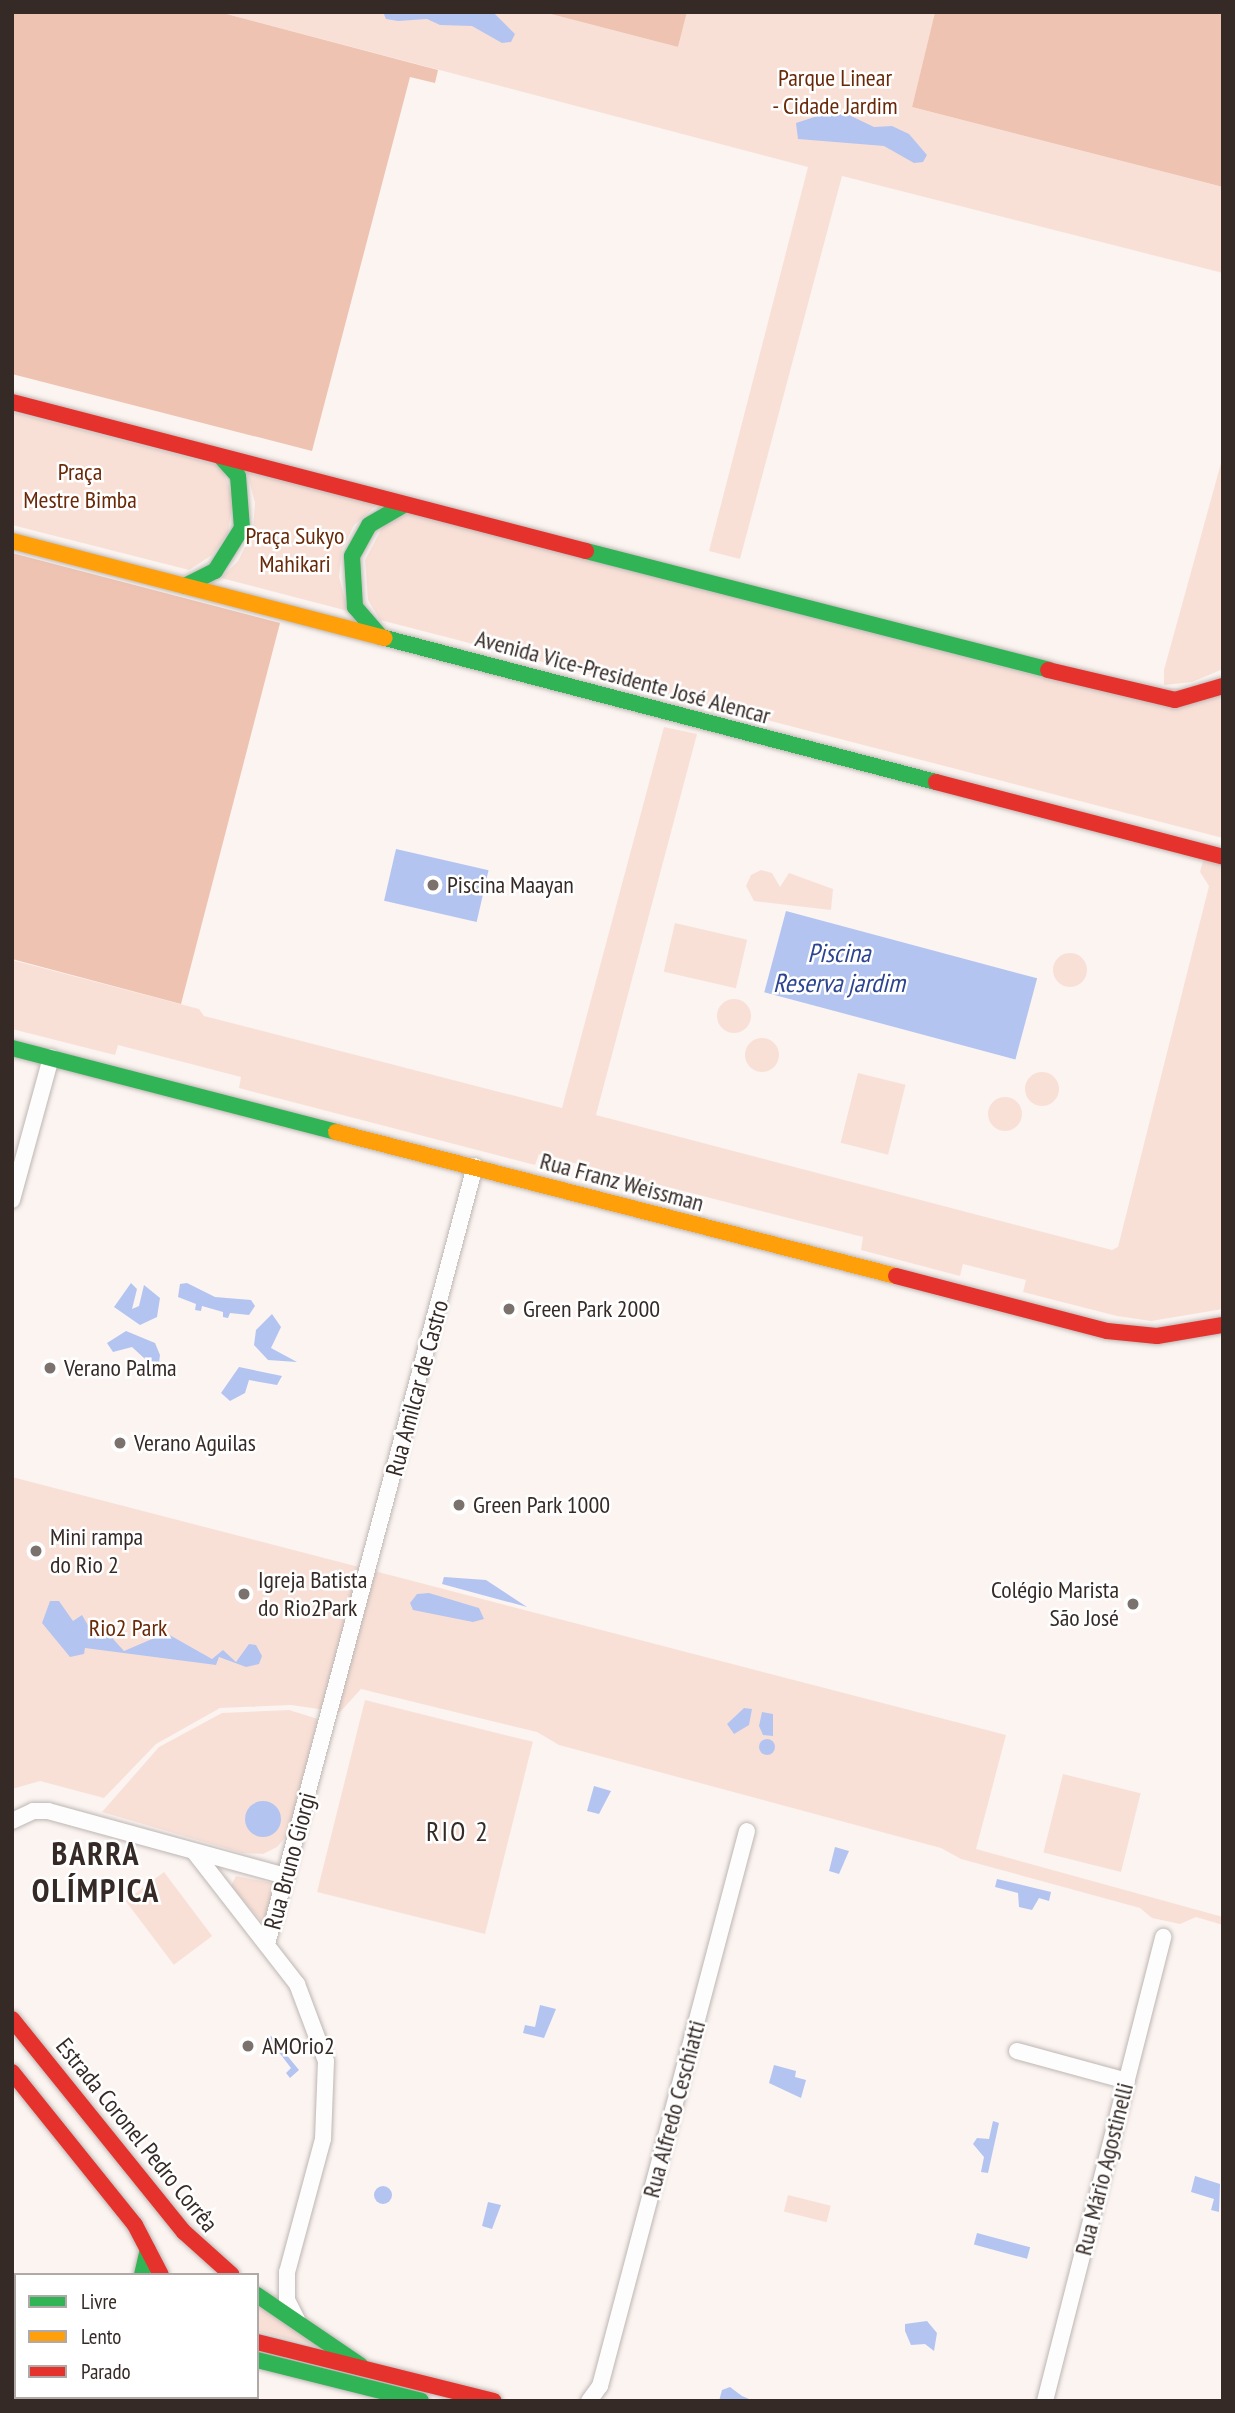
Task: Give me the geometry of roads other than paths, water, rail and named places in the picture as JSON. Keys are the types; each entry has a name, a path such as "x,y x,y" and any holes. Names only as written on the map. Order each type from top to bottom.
{"main road":[{"path":"12,402 402,506 1147,696 1175,700 1223,686"},
{"path":"185,586 215,571 242,528 244,510 238,476 221,457"},
{"path":"381,637 355,607 352,556 369,525 402,506"},
{"name":"Avenida Vice-Presidente José Alencar","path":"12,541 1223,857"},
{"name":"Rua Franz Weissman","path":"12,1048 1107,1331 1157,1336 1223,1325"},
{"name":"Estrada Coronel Pedro Corrêa","path":"12,2019 184,2232 230,2273"},
{"path":"12,2072 116,2200 160,2273"},
{"path":"142,2273 148,2250"},
{"path":"259,2296 366,2369"},
{"path":"259,2342 494,2401"},
{"path":"259,2360 421,2401"}],"street":[{"path":"12,1200 51,1057"},
{"name":"Rua Amilcar de Castro","path":"351,1631 475,1166"},
{"name":"Rua Bruno Giorgi","path":"299,2324 287,2300 286,2272 323,2140 327,2115 326,2060 305,1997 267,1944 351,1631"},
{"path":"12,1821 33,1811 48,1811 286,1876"},
{"name":"Rua Alfredo Ceschiatti","path":"589,2401 603,2393 747,1831"},
{"path":"195,1853 267,1944"},
{"name":"Rua Mário Agostinelli","path":"1045,2401 1163,1937"},
{"path":"1017,2051 1127,2081"}],"water":[{"path":"383,12 493,12 515,34 511,42 502,43 472,26 440,25 427,19 398,21 386,19"},
{"path":"830,112 847,114 874,127 892,126 909,134 927,155 923,162 914,163 884,146 798,139 796,123"},
{"name":"Piscina Maayan","path":"396,849 489,870 477,922 384,901"},
{"name":"Piscina Reserva jardim","path":"786,911 1037,978 1015,1059 764,992"},
{"path":"131,1283 137,1289 132,1309 139,1306 144,1285 160,1298 157,1317 140,1325 114,1307"},
{"path":"187,1283 215,1297 251,1300 255,1306 249,1315 230,1313 228,1318 223,1317 223,1312 202,1306 201,1311 195,1310 196,1304 178,1297 180,1284"},
{"path":"272,1314 281,1327 271,1348 297,1362 268,1360 254,1345 256,1330"},
{"path":"126,1331 155,1343 160,1355 158,1371 132,1347 113,1352 107,1343"},
{"path":"239,1367 282,1376 277,1385 249,1380 245,1393 230,1401 221,1393"},
{"path":"444,1577 486,1580 527,1607 442,1584"},
{"path":"429,1593 479,1608 484,1619 473,1622 413,1610 410,1603 417,1594"},
{"path":"50,1601 59,1601 73,1621 82,1615 96,1639 106,1631 124,1651 166,1633 212,1659 223,1650 236,1662 249,1644 256,1645 262,1656 259,1664 246,1667 219,1657 216,1665 85,1648 84,1654 70,1657 42,1623"},
{"path":"744,1708 752,1709 749,1725 734,1734 727,1724"},
{"path":"762,1712 773,1714 773,1736 763,1735 759,1726"},
{"path":"767,1739 773,1741 773,1753 767,1755 761,1753 759,1747 761,1741"},
{"path":"594,1786 611,1791 599,1814 587,1811"},
{"path":"263,1801 275,1807 281,1819 275,1831 263,1837 251,1831 245,1819 251,1807"},
{"path":"835,1847 849,1851 839,1874 829,1871"},
{"path":"997,1879 1051,1892 1049,1901 1039,1898 1032,1910 1019,1907 1018,1893 995,1887"},
{"path":"540,2005 556,2009 544,2038 523,2033 525,2025 535,2027"},
{"path":"271,2036 299,2070 290,2078 286,2073 291,2068 268,2038"},
{"path":"774,2065 796,2071 795,2077 806,2080 801,2098 769,2083"},
{"path":"993,2121 999,2123 988,2173 981,2172 984,2157 973,2144 977,2138 989,2139"},
{"path":"1195,2176 1220,2184 1219,2212 1211,2210 1214,2199 1191,2192"},
{"path":"383,2186 389,2189 392,2195 389,2201 383,2204 377,2201 374,2195 377,2189"},
{"path":"488,2202 501,2205 492,2229 482,2226"},
{"path":"977,2233 1030,2247 1027,2259 974,2245"},
{"path":"927,2321 937,2333 934,2351 925,2344 911,2345 905,2331 905,2324"},
{"path":"730,2387 754,2401 719,2401 722,2390"}],"place":[{"name":"Piscina Maayan","path":"433,885"},
{"name":"Green Park 2000","path":"509,1309"},
{"name":"Verano Palma","path":"50,1368"},
{"name":"Verano Aguilas","path":"120,1443"},
{"name":"Green Park 1000","path":"459,1505"},
{"name":"Mini rampa do Rio 2","path":"36,1551"},
{"name":"Igreja Batista do Rio2Park","path":"244,1594"},
{"name":"Colégio Marista São José","path":"1133,1604"},
{"name":"AMOrio2","path":"248,2046"}],"district":[{"name":"RIO 2","path":"458,1831"},
{"name":"BARRA OLÍMPICA","path":"96,1872"}],"park label":[{"name":"Parque Linear - Cidade Jardim","path":"835,92"},
{"name":"Praça Mestre Bimba","path":"80,486"},
{"name":"Praça Sukyo Mahikari","path":"295,550"},
{"name":"Rio2 Park","path":"128,1628"}]}
